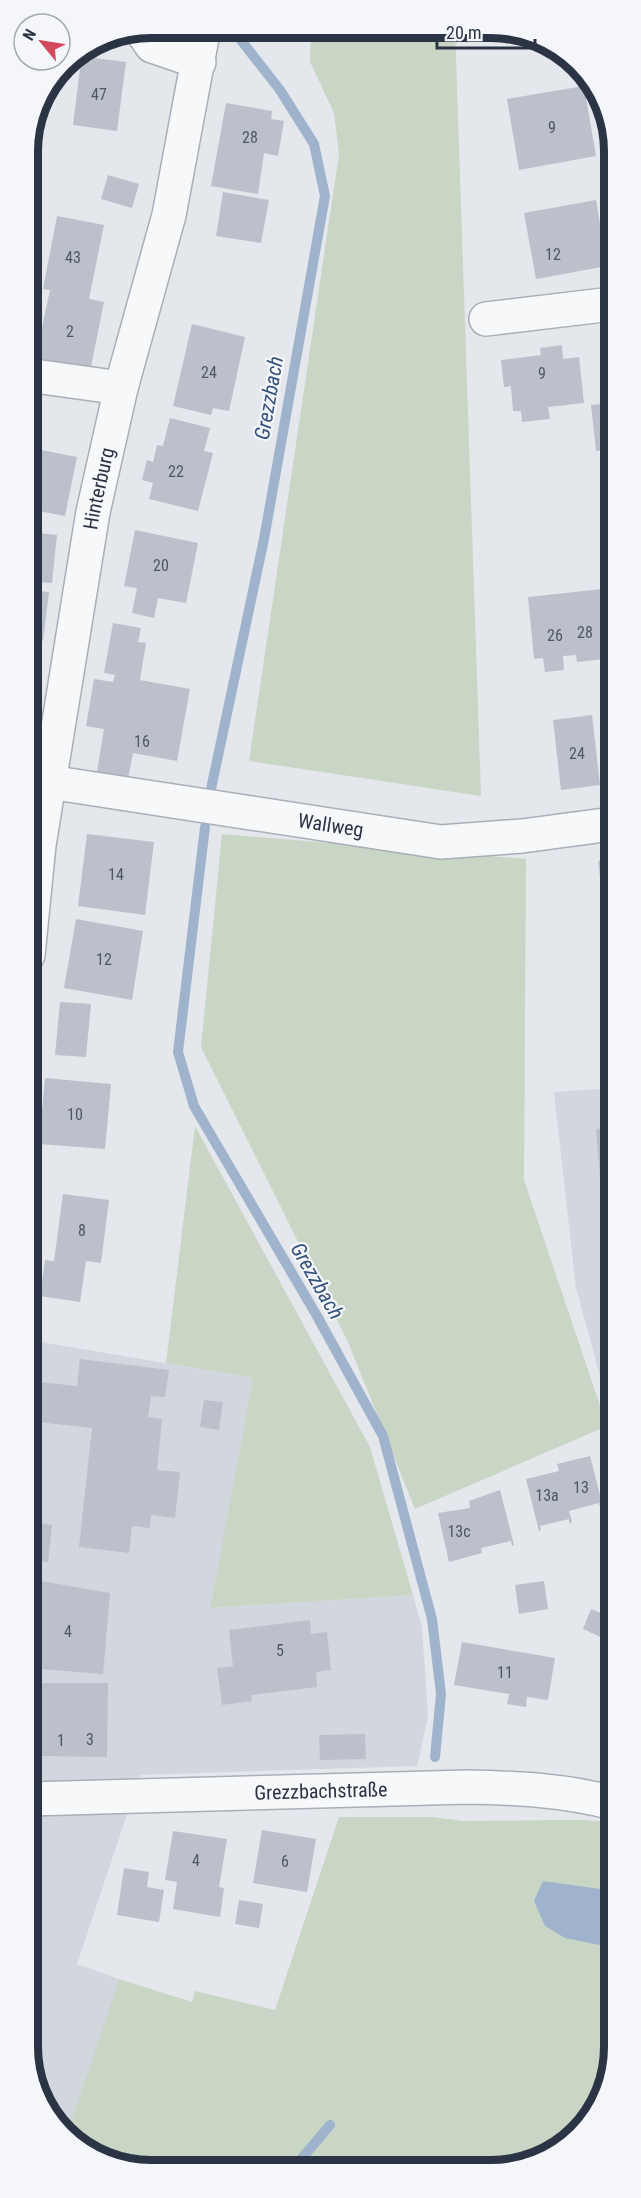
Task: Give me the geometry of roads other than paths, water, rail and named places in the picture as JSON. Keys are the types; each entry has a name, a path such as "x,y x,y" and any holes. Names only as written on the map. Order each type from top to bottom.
{"street":[{"path":"146,38 152,46 199,62"},
{"name":"Hinterburg","path":"38,850 93,512 121,388 169,215 202,38"},
{"path":"486,319 604,305"},
{"path":"38,377 121,388"},
{"name":"Wallweg","path":"49,782 441,842 522,836 604,825"},
{"name":"Grezzbachstraße","path":"38,1799 467,1787 531,1788 603,1800"}],"water":[{"path":"543,1881 603,1889 603,1946 565,1938 545,1926 534,1901"}],"waterway":[{"name":"Grezzbach","path":"211,789 264,539 325,196 314,144 280,90 239,38"},
{"name":"Grezzbach","path":"205,827 178,1052 194,1106 317,1316 383,1436 432,1619 441,1694 435,1757"},
{"name":"Grezzbach","path":"300,2160 330,2125"}]}
